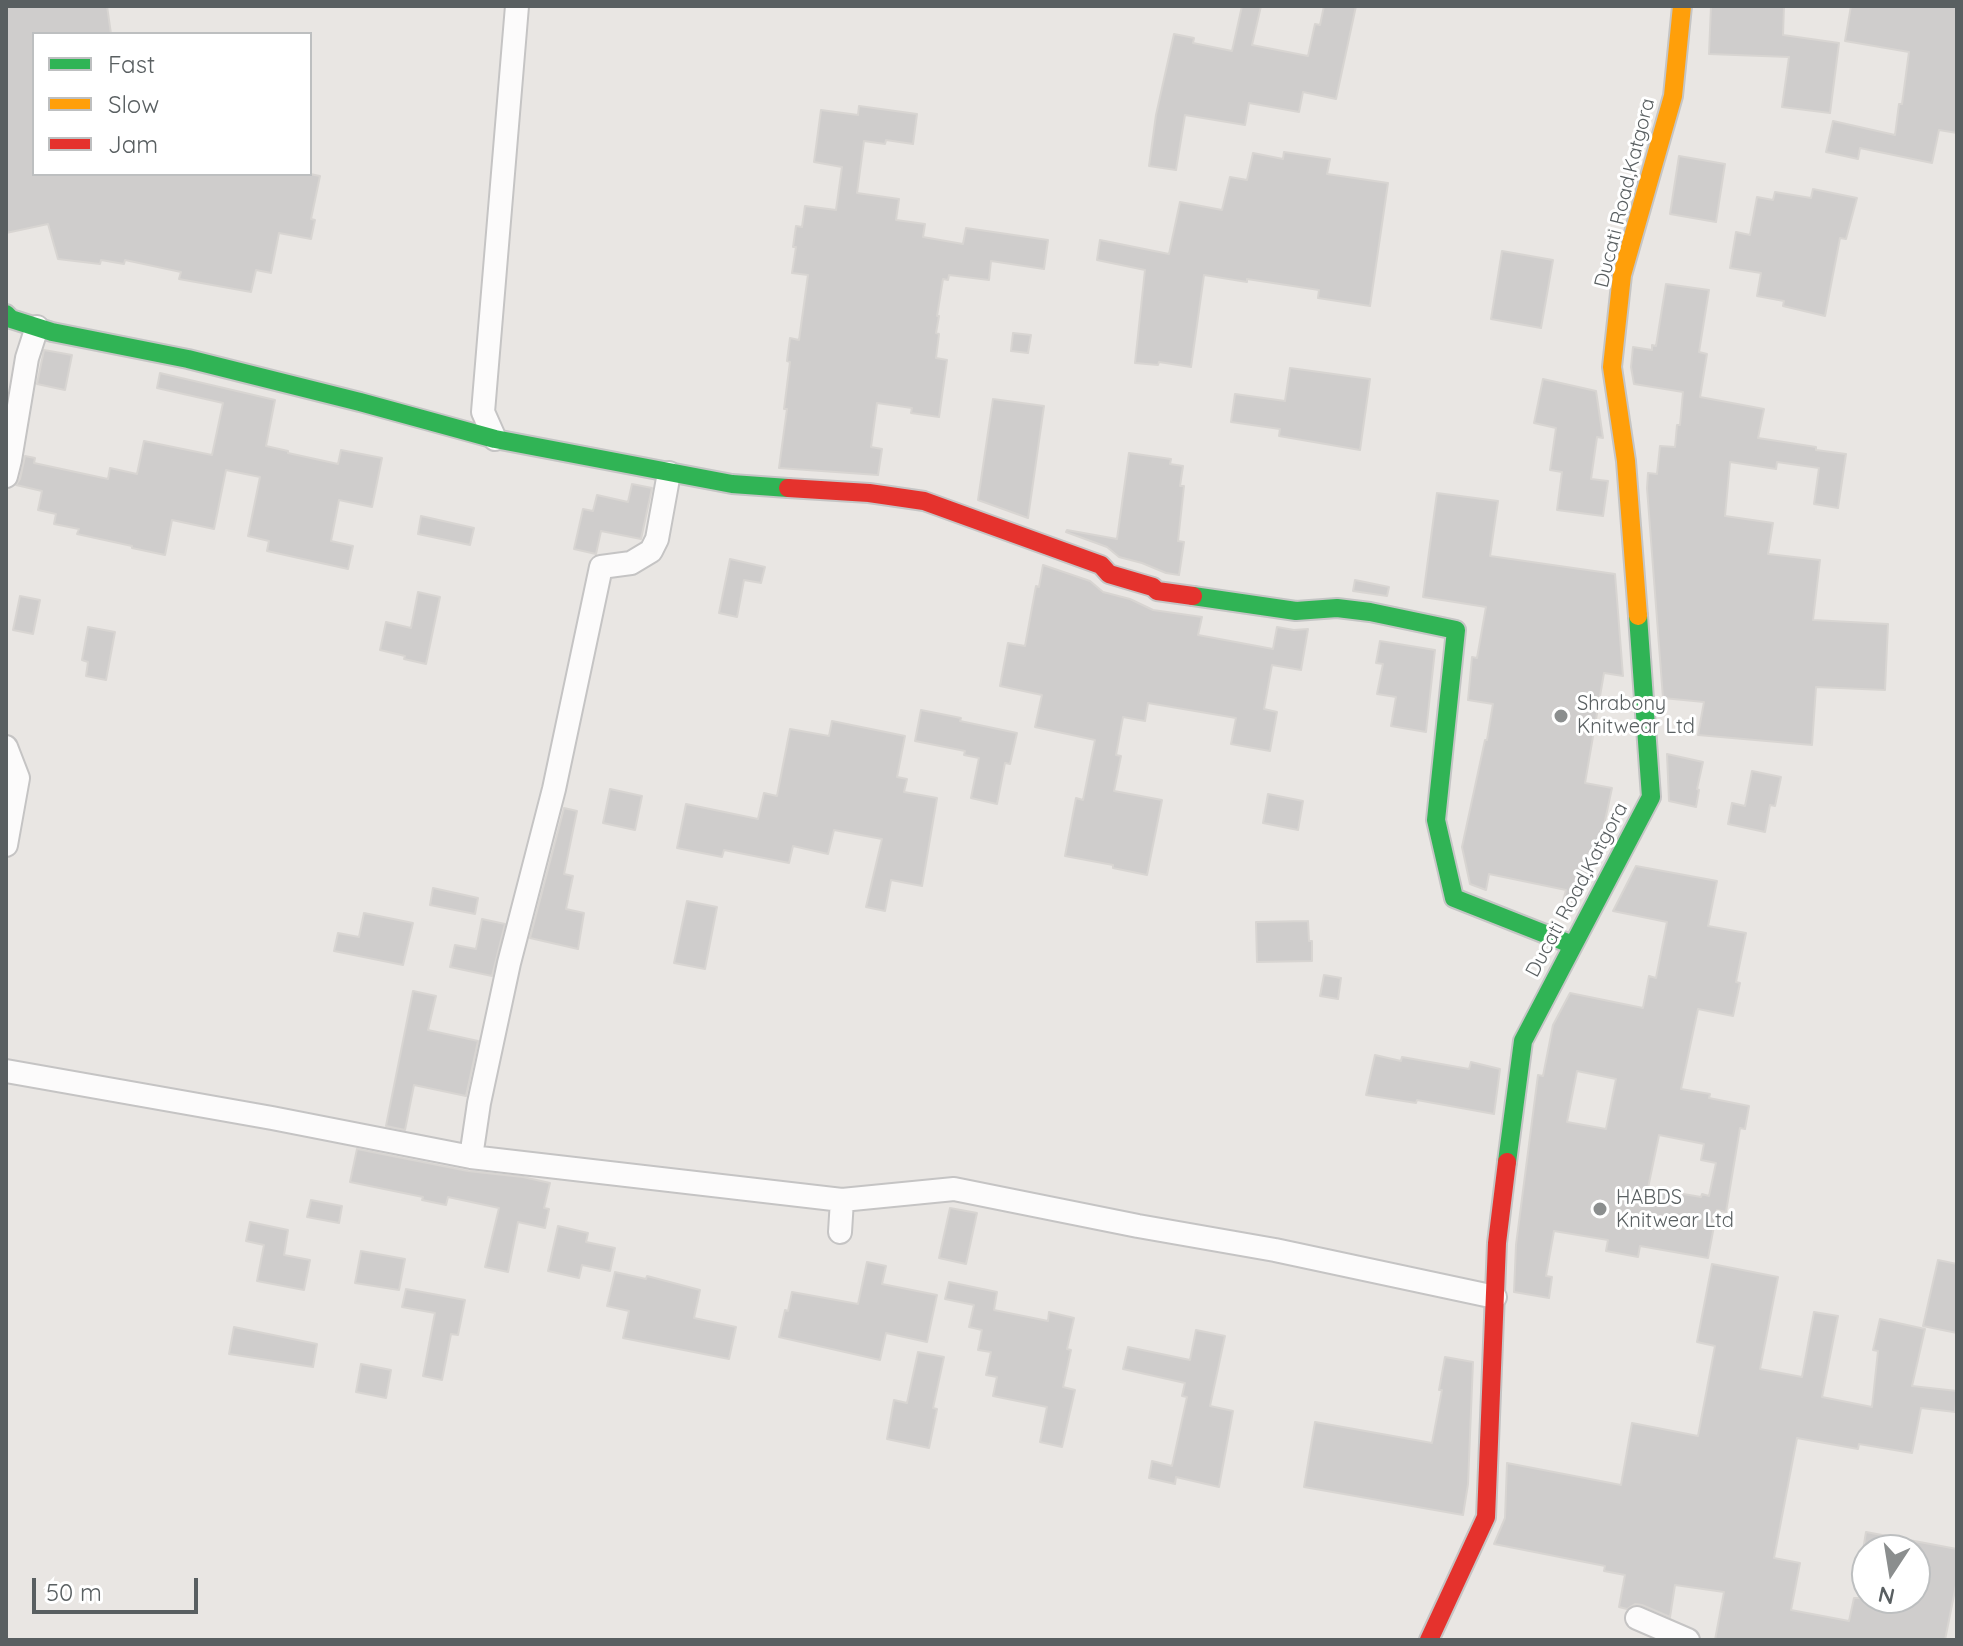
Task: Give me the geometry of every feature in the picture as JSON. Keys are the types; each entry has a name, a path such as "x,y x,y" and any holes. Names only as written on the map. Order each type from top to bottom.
{"street":[{"path":"495,439 483,412 517,6"},
{"name":"Ducati Road,Katgora","path":"1429,1640 1486,1517 1497,1243 1523,1041 1651,797 1626,461 1612,367 1622,275 1673,96 1682,6"},
{"path":"6,314 11,319 78,338 188,359 495,439 732,484 869,493 924,501 1101,565 1109,574 1153,587 1157,591 1296,611 1337,608 1456,630 1436,820 1454,898 1573,945"},
{"path":"6,476 27,358 37,327"},
{"path":"471,1157 479,1103 509,963 554,789 601,567 631,563 651,551 657,539 669,473"},
{"path":"6,747 18,778 6,845"},
{"path":"6,1071 471,1157 842,1200 954,1189 1275,1250 1495,1297"},
{"path":"840,1232 842,1200"},
{"path":"1637,1618 1688,1640"}],"building":[{"path":"6,6 107,6 111,32 32,32 32,176 320,176 311,219 315,220 311,239 279,233 271,273 256,270 251,292 179,279 181,272 125,260 124,264 101,260 100,264 58,259 48,224 6,233"},
{"path":"1242,6 1261,6 1252,45 1308,56 1315,24 1320,25 1324,6 1356,6 1336,99 1303,92 1299,112 1249,103 1245,125 1185,115 1176,170 1149,166 1156,115 1174,34 1194,38 1193,43 1232,51"},
{"path":"1711,6 1784,6 1783,35 1839,43 1830,113 1782,107 1789,57 1709,54"},
{"path":"1851,6 1957,6 1957,133 1939,130 1932,163 1860,148 1858,159 1826,152 1833,121 1895,135 1899,104 1902,104 1909,52 1845,41"},
{"path":"859,106 917,114 913,144 864,141 857,193 899,199 896,220 925,224 923,237 963,244 966,228 1048,240 1044,269 991,261 989,280 949,275 948,280 943,279 937,316 936,333 939,334 936,358 947,360 939,417 911,413 912,408 877,403 871,447 882,449 878,475 779,468 787,409 784,409 790,338 799,340 808,275 792,273 796,226 802,227 805,206 836,210 842,167 814,162 821,110 858,115"},
{"path":"1284,152 1330,159 1327,174 1388,183 1370,306 1318,298 1319,290 1204,275 1191,367 1159,362 1158,365 1135,363 1145,270 1097,260 1100,240 1169,254 1180,202 1222,210 1230,177 1247,180 1253,153 1283,159"},
{"path":"1679,156 1725,164 1716,222 1670,214"},
{"path":"1813,189 1857,198 1846,239 1840,238 1825,316 1783,306 1784,301 1757,296 1761,273 1730,268 1736,232 1750,235 1757,197 1773,200 1775,192 1811,198"},
{"path":"1502,251 1553,260 1541,328 1491,319"},
{"path":"1666,284 1709,290 1699,352 1707,354 1700,397 1764,409 1758,438 1846,454 1838,508 1814,504 1819,468 1777,462 1776,469 1730,462 1725,516 1773,523 1768,554 1820,560 1813,620 1888,624 1885,690 1816,687 1812,745 1698,735 1704,702 1663,698 1647,488 1648,473 1657,474 1660,446 1675,447 1683,392 1634,384 1631,367 1633,347 1652,350 1652,345 1656,346"},
{"path":"1013,333 1031,335 1028,353 1011,351"},
{"path":"44,350 72,355 65,390 37,384"},
{"path":"1290,368 1370,379 1360,450 1279,436 1280,429 1231,422 1235,394 1285,401"},
{"path":"160,373 275,400 266,446 338,464 341,450 382,458 372,507 339,500 331,541 353,546 348,569 267,551 269,541 248,536 260,477 226,470 214,529 172,520 165,555 77,534 79,529 54,524 56,514 38,510 42,491 16,485 25,456 35,458 34,463 108,479 110,468 137,474 144,441 212,455 223,403 157,388"},
{"path":"1543,379 1596,391 1603,438 1597,437 1591,479 1608,481 1603,516 1557,510 1562,472 1550,470 1556,428 1534,423"},
{"path":"993,399 1044,406 1028,518 978,500"},
{"path":"1129,453 1171,459 1170,464 1183,466 1178,541 1184,542 1179,575 1119,557 1107,547 1066,532 1117,539"},
{"path":"632,484 652,488 641,539 601,531 596,554 574,549 583,509 593,511 597,495 628,502"},
{"path":"1437,493 1498,501 1490,556 1615,574 1623,676 1604,673 1585,783 1612,788 1597,858 1574,903 1563,901 1566,890 1489,874 1486,890 1470,884 1462,847 1493,704 1468,700 1472,657 1477,658 1486,607 1423,597"},
{"path":"421,516 474,528 470,545 418,534"},
{"path":"730,559 765,567 761,583 744,580 737,617 719,613"},
{"path":"1043,565 1090,581 1103,592 1130,599 1153,610 1202,617 1198,635 1273,649 1277,627 1308,629 1301,670 1272,665 1264,709 1277,712 1270,751 1231,744 1236,718 1148,703 1145,721 1123,717 1116,755 1121,756 1114,791 1162,800 1147,875 1065,856 1076,798 1083,800 1095,740 1035,727 1042,695 1000,686 1008,643 1025,646"},
{"path":"1355,580 1389,587 1387,596 1353,591"},
{"path":"418,592 440,597 426,664 380,650 386,622 411,628"},
{"path":"20,596 40,600 33,634 13,630"},
{"path":"88,627 115,632 106,680 86,676 88,662 82,660"},
{"path":"1380,641 1435,650 1426,732 1391,726 1396,697 1377,694 1383,664 1376,663"},
{"path":"921,710 1017,733 1010,764 1005,763 997,804 971,798 979,758 964,755 965,751 915,741"},
{"path":"832,721 905,736 897,777 907,779 904,792 937,798 922,886 891,880 885,911 866,907 882,839 834,830 828,854 793,846 789,863 724,850 722,857 677,848 686,804 758,819 764,793 777,796 790,729 829,736"},
{"path":"1667,754 1703,762 1696,807 1669,801"},
{"path":"1752,771 1781,777 1775,806 1770,805 1765,832 1728,824 1732,803 1745,806"},
{"path":"610,789 642,796 635,830 603,823"},
{"path":"1268,794 1303,801 1298,830 1263,823"},
{"path":"564,808 577,811 564,874 573,876 566,909 584,913 578,949 530,938"},
{"path":"1636,866 1717,881 1708,926 1746,933 1733,1016 1698,1009 1681,1089 1749,1106 1745,1129 1740,1128 1726,1212 1717,1210 1708,1258 1640,1246 1638,1257 1606,1251 1608,1240 1554,1231 1546,1276 1552,1277 1549,1298 1514,1292 1516,1245 1538,1075 1543,1076 1553,1025 1570,993 1643,1008 1649,976 1656,978 1667,922 1613,911","holes":["1577,1071 1616,1079 1606,1129 1567,1122","1659,1135 1704,1144 1701,1160 1716,1163 1709,1196 1648,1188"]},
{"path":"433,888 478,898 475,914 430,905"},
{"path":"687,901 717,907 705,969 674,963"},
{"path":"364,913 413,923 403,965 334,951 338,933 359,937"},
{"path":"482,919 505,924 492,976 450,967 455,945 476,949"},
{"path":"1308,921 1312,961 1257,962 1256,922"},
{"path":"1324,975 1341,978 1338,999 1320,996"},
{"path":"413,991 436,996 428,1030 478,1041 466,1096 414,1085 405,1130 386,1126"},
{"path":"1375,1055 1469,1069 1471,1062 1500,1069 1494,1114 1417,1100 1416,1103 1366,1095"},
{"path":"357,1149 468,1171 550,1183 544,1208 549,1209 545,1228 518,1222 508,1272 485,1267 499,1208 448,1197 446,1205 422,1200 423,1197 350,1182"},
{"path":"311,1200 342,1206 339,1223 307,1217"},
{"path":"950,1208 977,1213 966,1264 939,1258"},
{"path":"250,1222 288,1230 284,1255 310,1260 304,1290 257,1281 264,1245 246,1241"},
{"path":"558,1226 588,1233 586,1242 615,1248 610,1271 582,1265 579,1278 548,1271"},
{"path":"361,1251 405,1259 399,1290 355,1283"},
{"path":"1938,1260 1957,1264 1957,1333 1923,1326"},
{"path":"867,1262 886,1266 882,1284 937,1295 927,1342 886,1333 880,1360 779,1337 792,1292 858,1304"},
{"path":"1712,1264 1778,1277 1760,1369 1802,1377 1814,1312 1838,1316 1822,1397 1872,1407 1878,1351 1873,1350 1880,1319 1925,1329 1912,1386 1957,1391 1955,1412 1921,1408 1912,1453 1859,1444 1858,1449 1797,1438 1774,1558 1800,1563 1791,1610 1849,1621 1851,1612 1931,1614 1931,1544 1957,1549 1957,1580 1945,1640 1715,1640 1724,1592 1675,1585 1670,1617 1642,1605 1635,1604 1627,1609 1619,1607 1625,1575 1604,1571 1605,1566 1494,1544 1505,1518 1507,1463 1621,1485 1632,1423 1698,1436 1715,1346 1697,1342"},
{"path":"615,1272 646,1279 647,1276 700,1290 694,1318 736,1327 729,1359 623,1338 629,1311 607,1306"},
{"path":"949,1282 997,1292 994,1310 1048,1321 1049,1312 1074,1318 1063,1387 1075,1390 1062,1447 1040,1442 1047,1407 993,1396 997,1377 986,1375 991,1352 978,1350 982,1330 969,1327 974,1305 945,1299"},
{"path":"406,1289 465,1300 458,1335 451,1334 442,1380 423,1376 435,1313 402,1307"},
{"path":"234,1327 317,1344 313,1367 229,1354"},
{"path":"1196,1330 1225,1336 1210,1406 1233,1411 1219,1487 1176,1477 1175,1484 1149,1478 1152,1461 1172,1466 1187,1397 1182,1396 1185,1383 1123,1369 1128,1347 1190,1360"},
{"path":"918,1352 944,1357 933,1408 937,1409 929,1448 887,1439 894,1400 907,1403"},
{"path":"1445,1357 1473,1362 1468,1484 1463,1515 1304,1487 1315,1422 1432,1443"},
{"path":"361,1364 391,1370 386,1398 356,1392"}],"traffic: fast":[{"path":"6,314 11,319 52,332 188,359 495,439 732,484 788,488"},
{"path":"1193,596 1296,611 1337,608 1370,612 1456,630 1436,820 1454,898 1573,945"},
{"path":"1507,1162 1523,1041 1651,797 1638,616"}],"traffic: slow":[{"path":"1638,616 1626,461 1612,367 1622,275 1673,96 1682,6"}],"traffic: jam":[{"path":"788,488 869,493 924,501 1101,565 1109,574 1153,587 1157,591 1193,596"},
{"path":"1429,1640 1486,1517 1497,1243 1507,1162"}],"place":[{"name":"Shrabony Knitwear Ltd","path":"1561,716"},
{"name":"HABDS Knitwear Ltd","path":"1600,1209"}]}
